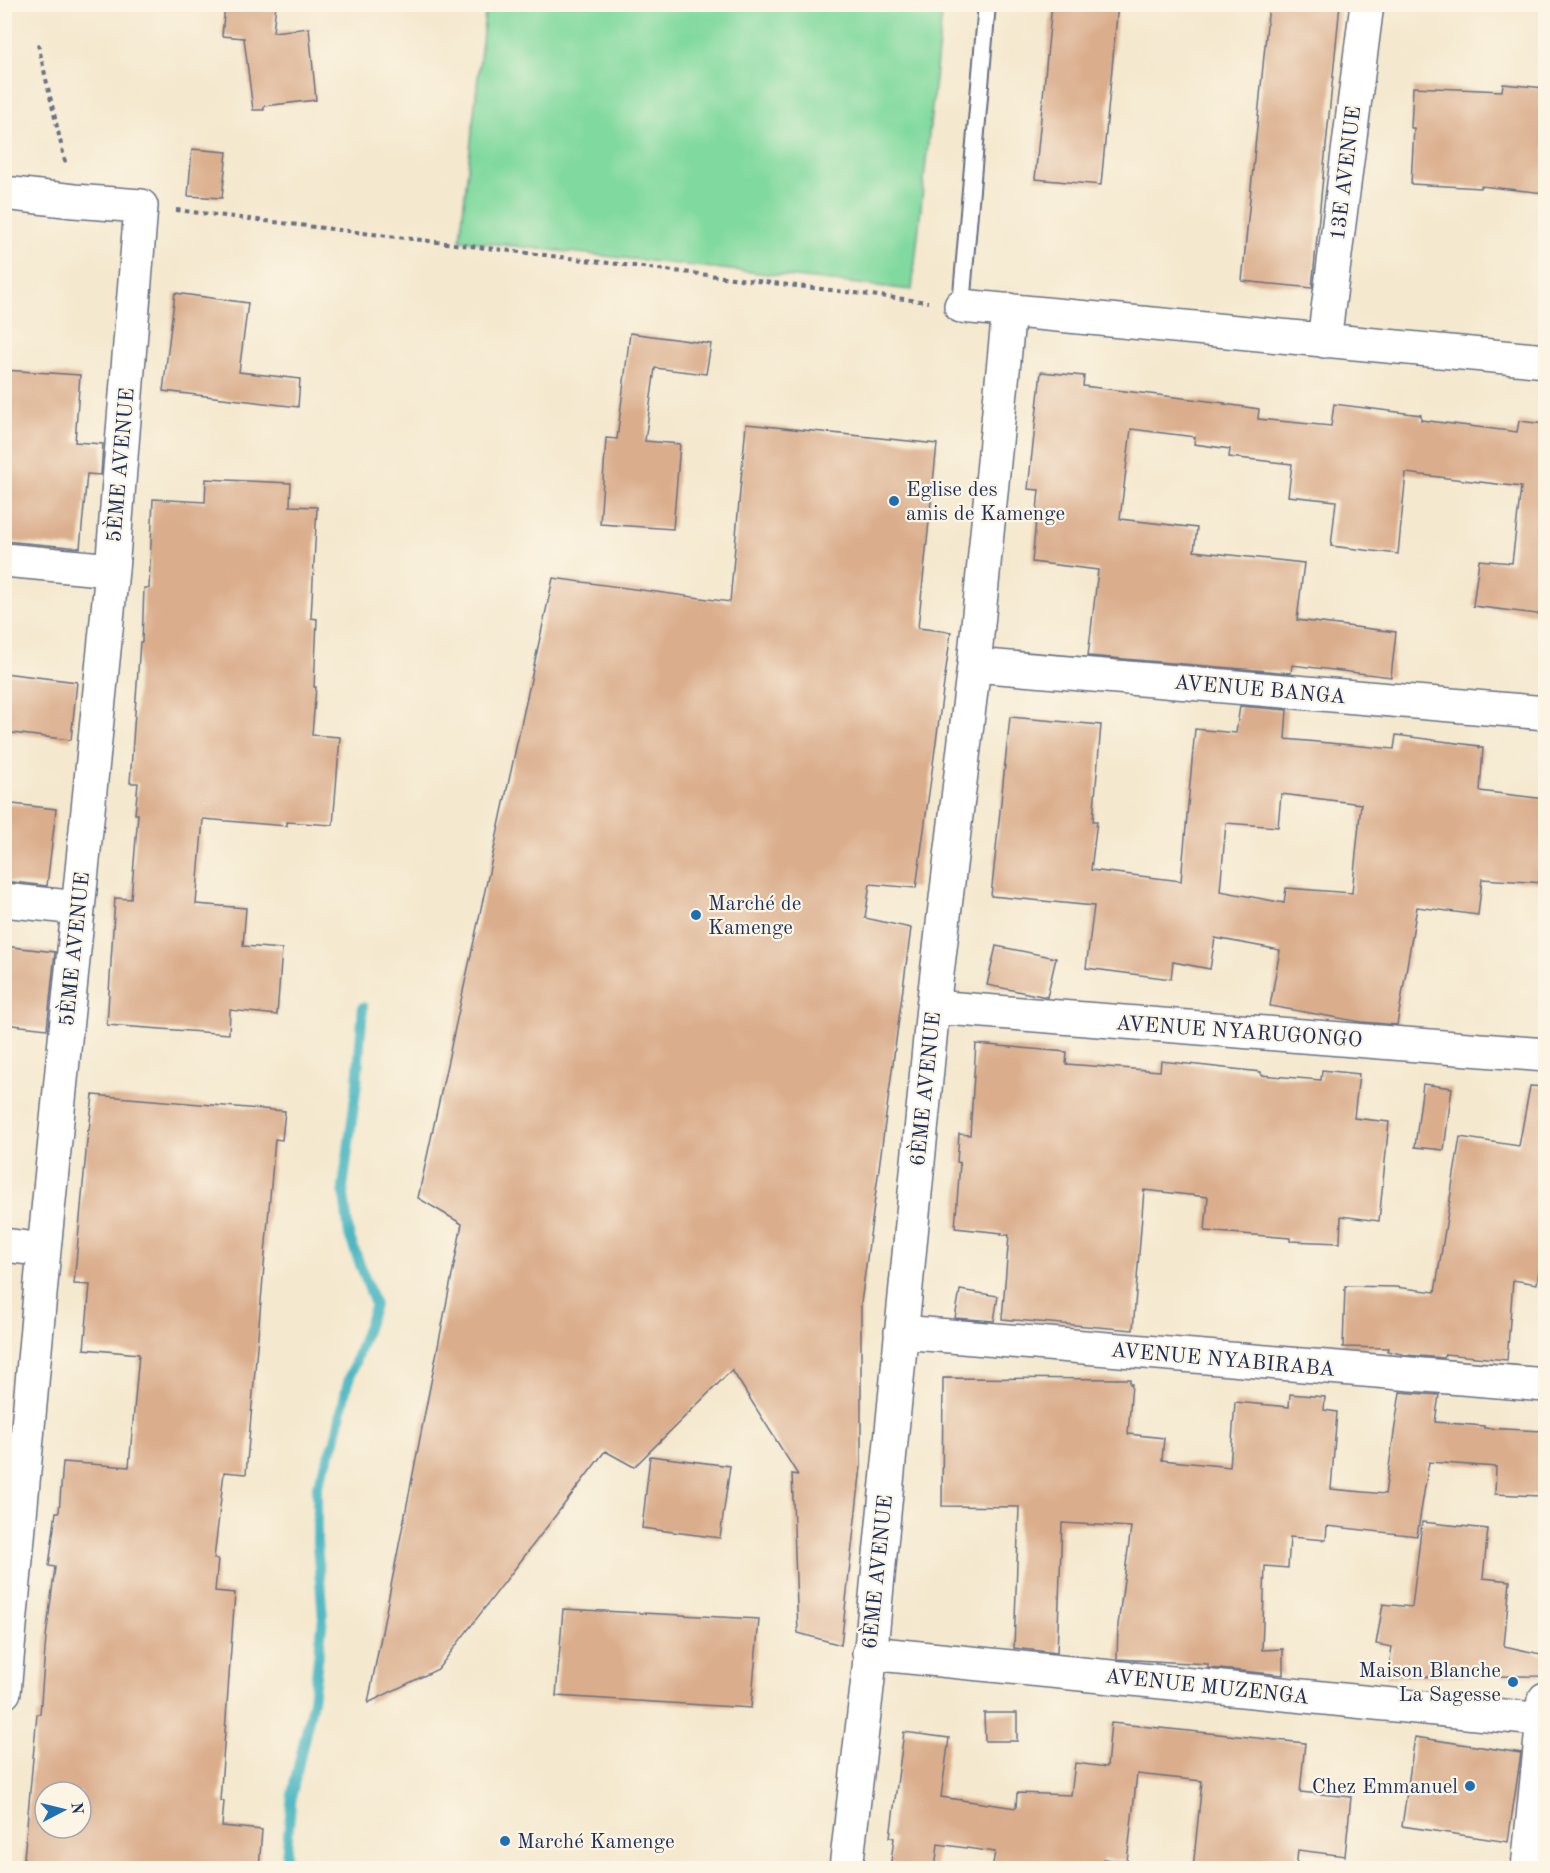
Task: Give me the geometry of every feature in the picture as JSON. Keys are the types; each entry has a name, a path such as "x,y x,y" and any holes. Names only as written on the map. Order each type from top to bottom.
{"street":[{"name":"13E AVENUE","path":"1324,341 1367,4"},
{"path":"4,193 141,206"},
{"name":"5ÈME AVENUE","path":"4,1692 9,1577 112,570 141,206"},
{"path":"961,306 1545,361"},
{"name":"6ÈME AVENUE","path":"846,1869 868,1679 933,1007 974,665 1010,310"},
{"path":"4,560 112,570"},
{"name":"AVENUE BANGA","path":"974,665 1545,713"},
{"path":"4,900 78,908"},
{"name":"AVENUE NYARUGONGO","path":"933,1007 1545,1055"},
{"path":"4,1245 44,1250"},
{"name":"AVENUE NYABIRABA","path":"900,1332 1545,1385"},
{"name":"AVENUE MUZENGA","path":"869,1653 1545,1712"},
{"path":"1528,1869 1545,1712"}],"lane":[{"path":"961,306 987,4"}],"path":[{"path":"38,44 74,201"},
{"path":"141,206 961,306"}],"green space":[{"path":"486,5 943,5 912,290 460,240"}],"building":[{"path":"225,4 276,4 273,32 309,28 316,100 264,106 264,110 253,110 244,38 222,36"},
{"path":"1052,4 1118,4 1101,185 1035,179"},
{"path":"1269,4 1340,4 1312,288 1242,281"},
{"path":"1503,84 1545,88 1545,193 1481,186 1481,188 1411,184 1414,128 1411,128 1413,87 1502,91"},
{"path":"192,149 227,152 222,198 188,196"},
{"path":"175,293 248,303 239,372 300,379 298,407 163,391"},
{"path":"630,333 711,344 706,374 655,368 645,441 680,444 673,529 600,524 606,438 617,439"},
{"path":"4,370 80,375 75,442 103,444 101,475 87,474 80,548 4,541"},
{"path":"1041,372 1084,376 1083,386 1259,409 1258,419 1331,426 1334,404 1421,415 1421,420 1517,432 1519,421 1545,424 1545,615 1473,606 1479,560 1512,563 1521,487 1406,473 1398,554 1331,546 1336,501 1288,496 1292,464 1229,457 1230,449 1194,444 1195,437 1131,429 1120,519 1197,528 1194,551 1304,563 1297,620 1396,632 1391,677 1292,665 1291,673 1088,656 1098,570 1032,562 1039,490 1028,489"},
{"name":"Marché de Kamenge","path":"746,424 937,444 918,628 951,632 916,888 870,884 865,918 911,928 861,1303 861,1466 841,1645 798,1633 792,1474 798,1475 732,1370 634,1467 605,1451 438,1669 368,1703 462,1224 418,1198 553,578 730,602"},
{"path":"206,479 291,483 290,506 317,507 311,618 317,619 314,687 316,687 312,735 340,737 333,825 287,822 287,826 203,819 196,904 246,908 243,946 282,949 277,1015 230,1010 229,1034 107,1025 115,898 131,899 138,814 135,814 138,783 130,783 140,642 142,642 144,588 149,588 153,499 205,502"},
{"path":"4,673 77,682 71,740 4,732"},
{"path":"1240,706 1287,710 1285,739 1394,749 1396,735 1479,746 1483,748 1480,791 1545,799 1545,883 1482,879 1478,915 1417,907 1397,1025 1361,1022 1270,1006 1280,950 1215,938 1210,969 1173,962 1171,979 1086,968 1094,906 991,896 1010,717 1101,725 1093,821 1097,821 1091,870 1181,881 1195,729 1236,733","holes":["1281,794 1361,804 1352,893 1286,888 1284,903 1220,891 1226,823 1278,827"]},
{"path":"4,803 56,809 47,886 4,881"},
{"path":"4,946 55,952 47,1029 4,1024"},
{"path":"996,946 1056,958 1047,997 987,985"},
{"path":"976,1044 1067,1052 1066,1064 1160,1071 1161,1061 1261,1072 1261,1075 1321,1080 1322,1070 1359,1074 1354,1118 1389,1122 1379,1221 1341,1216 1340,1243 1290,1241 1290,1238 1205,1231 1208,1197 1144,1190 1133,1330 1002,1319 1009,1235 955,1228 960,1163 957,1162 959,1134 970,1135"},
{"path":"1423,1084 1452,1088 1444,1150 1415,1147"},
{"path":"1530,1086 1545,1087 1545,1236 1537,1284 1513,1280 1507,1360 1445,1354 1444,1358 1406,1355 1387,1351 1388,1348 1343,1347 1345,1286 1395,1287 1435,1292 1460,1137 1519,1146"},
{"path":"93,1095 285,1111 282,1140 275,1139 246,1474 224,1472 214,1559 218,1559 215,1591 235,1593 220,1801 224,1801 222,1826 262,1830 259,1869 23,1869 37,1714 40,1714 46,1637 55,1567 49,1566 56,1512 59,1512 63,1462 129,1467 139,1354 84,1349 90,1285 74,1284"},
{"path":"960,1290 998,1296 994,1321 955,1318"},
{"path":"943,1378 1130,1379 1130,1384 1132,1384 1128,1434 1164,1438 1162,1460 1230,1467 1235,1402 1289,1407 1290,1394 1325,1397 1324,1410 1337,1412 1331,1489 1385,1494 1400,1392 1439,1395 1435,1422 1484,1426 1484,1428 1543,1431 1540,1496 1495,1494 1496,1467 1429,1462 1417,1536 1327,1526 1326,1540 1290,1537 1288,1568 1265,1566 1262,1650 1283,1649 1283,1675 1208,1668 1208,1664 1117,1659 1118,1625 1131,1527 1062,1523 1057,1653 1014,1648 1019,1507 942,1506"},
{"path":"650,1456 730,1466 720,1538 642,1528"},
{"path":"1422,1522 1488,1529 1483,1578 1510,1581 1504,1646 1545,1655 1545,1676 1387,1677 1392,1647 1376,1644 1383,1604 1412,1607"},
{"path":"563,1609 759,1619 751,1708 556,1696"},
{"path":"984,1713 1017,1713 1017,1741 985,1741"},
{"path":"1111,1723 1305,1743 1300,1792 1351,1797 1345,1856 1298,1850 1296,1869 1193,1869 1202,1781 1137,1774 1127,1861 1103,1859 1101,1869 992,1869 995,1852 938,1844 935,1869 890,1869 894,1838 890,1837 904,1732 949,1738 941,1797 1016,1808 1017,1793 1071,1795 1075,1763 1107,1767"},
{"path":"1415,1737 1521,1753 1508,1842 1402,1826"}],"waterway":[{"path":"285,1868 292,1794 313,1700 323,1618 317,1543 317,1486 335,1441 347,1385 375,1305 349,1235 343,1187 357,1083 363,1007"}],"place":[{"name":"Eglise des amis de Kamenge","path":"894,501"},
{"name":"Marché de Kamenge","path":"696,915"},
{"name":"Maison Blanche La Sagesse","path":"1513,1682"},
{"name":"Chez Emmanuel","path":"1470,1786"},
{"name":"Marché Kamenge","path":"505,1841"}]}
